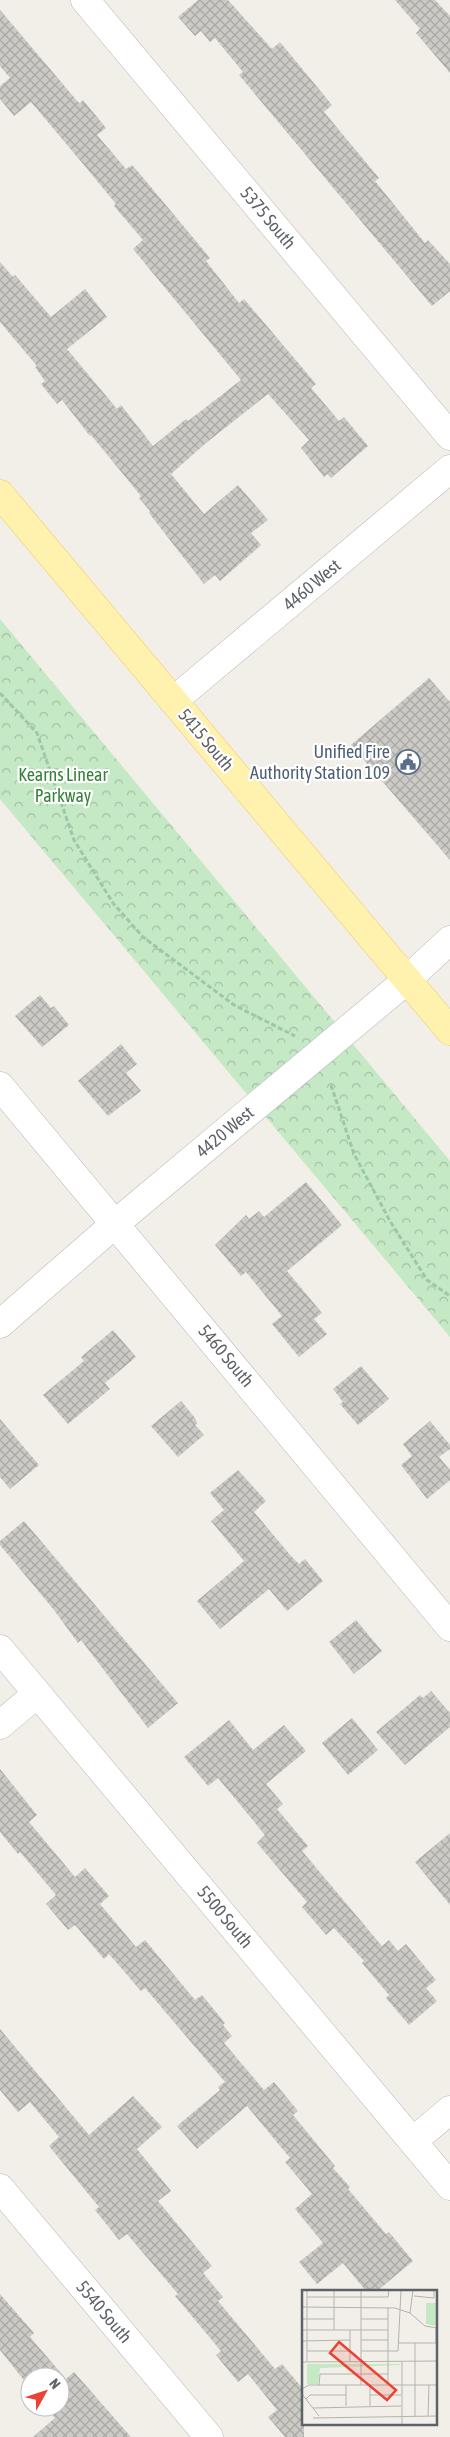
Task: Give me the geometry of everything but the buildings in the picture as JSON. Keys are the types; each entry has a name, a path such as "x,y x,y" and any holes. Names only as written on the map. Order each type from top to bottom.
{"main road":[{"name":"5415 South","path":"0,494 450,1031"}],"street":[{"name":"5375 South","path":"85,0 450,436"},
{"name":"4460 West","path":"173,701 450,469"},
{"name":"4420 West","path":"0,1324 116,1223 407,980 450,940"},
{"name":"5460 South","path":"0,1086 116,1223 450,1627"},
{"name":"5500 South","path":"0,1649 450,2186"},
{"path":"0,1725 37,1694"},
{"path":"412,2141 450,2110"},
{"name":"5540 South","path":"0,2188 209,2437"}],"path":[{"path":"0,693 37,733 74,840 112,903 143,938 234,1006 296,1037"},
{"path":"331,1085 354,1154 390,1221 427,1280 450,1296"}],"green space":[{"name":"Kearns Linear Parkway","path":"0,619 450,1161 450,1337 0,799"}],"place":[{"name":"Unified Fire Authority Station 109","path":"408,762"}]}
